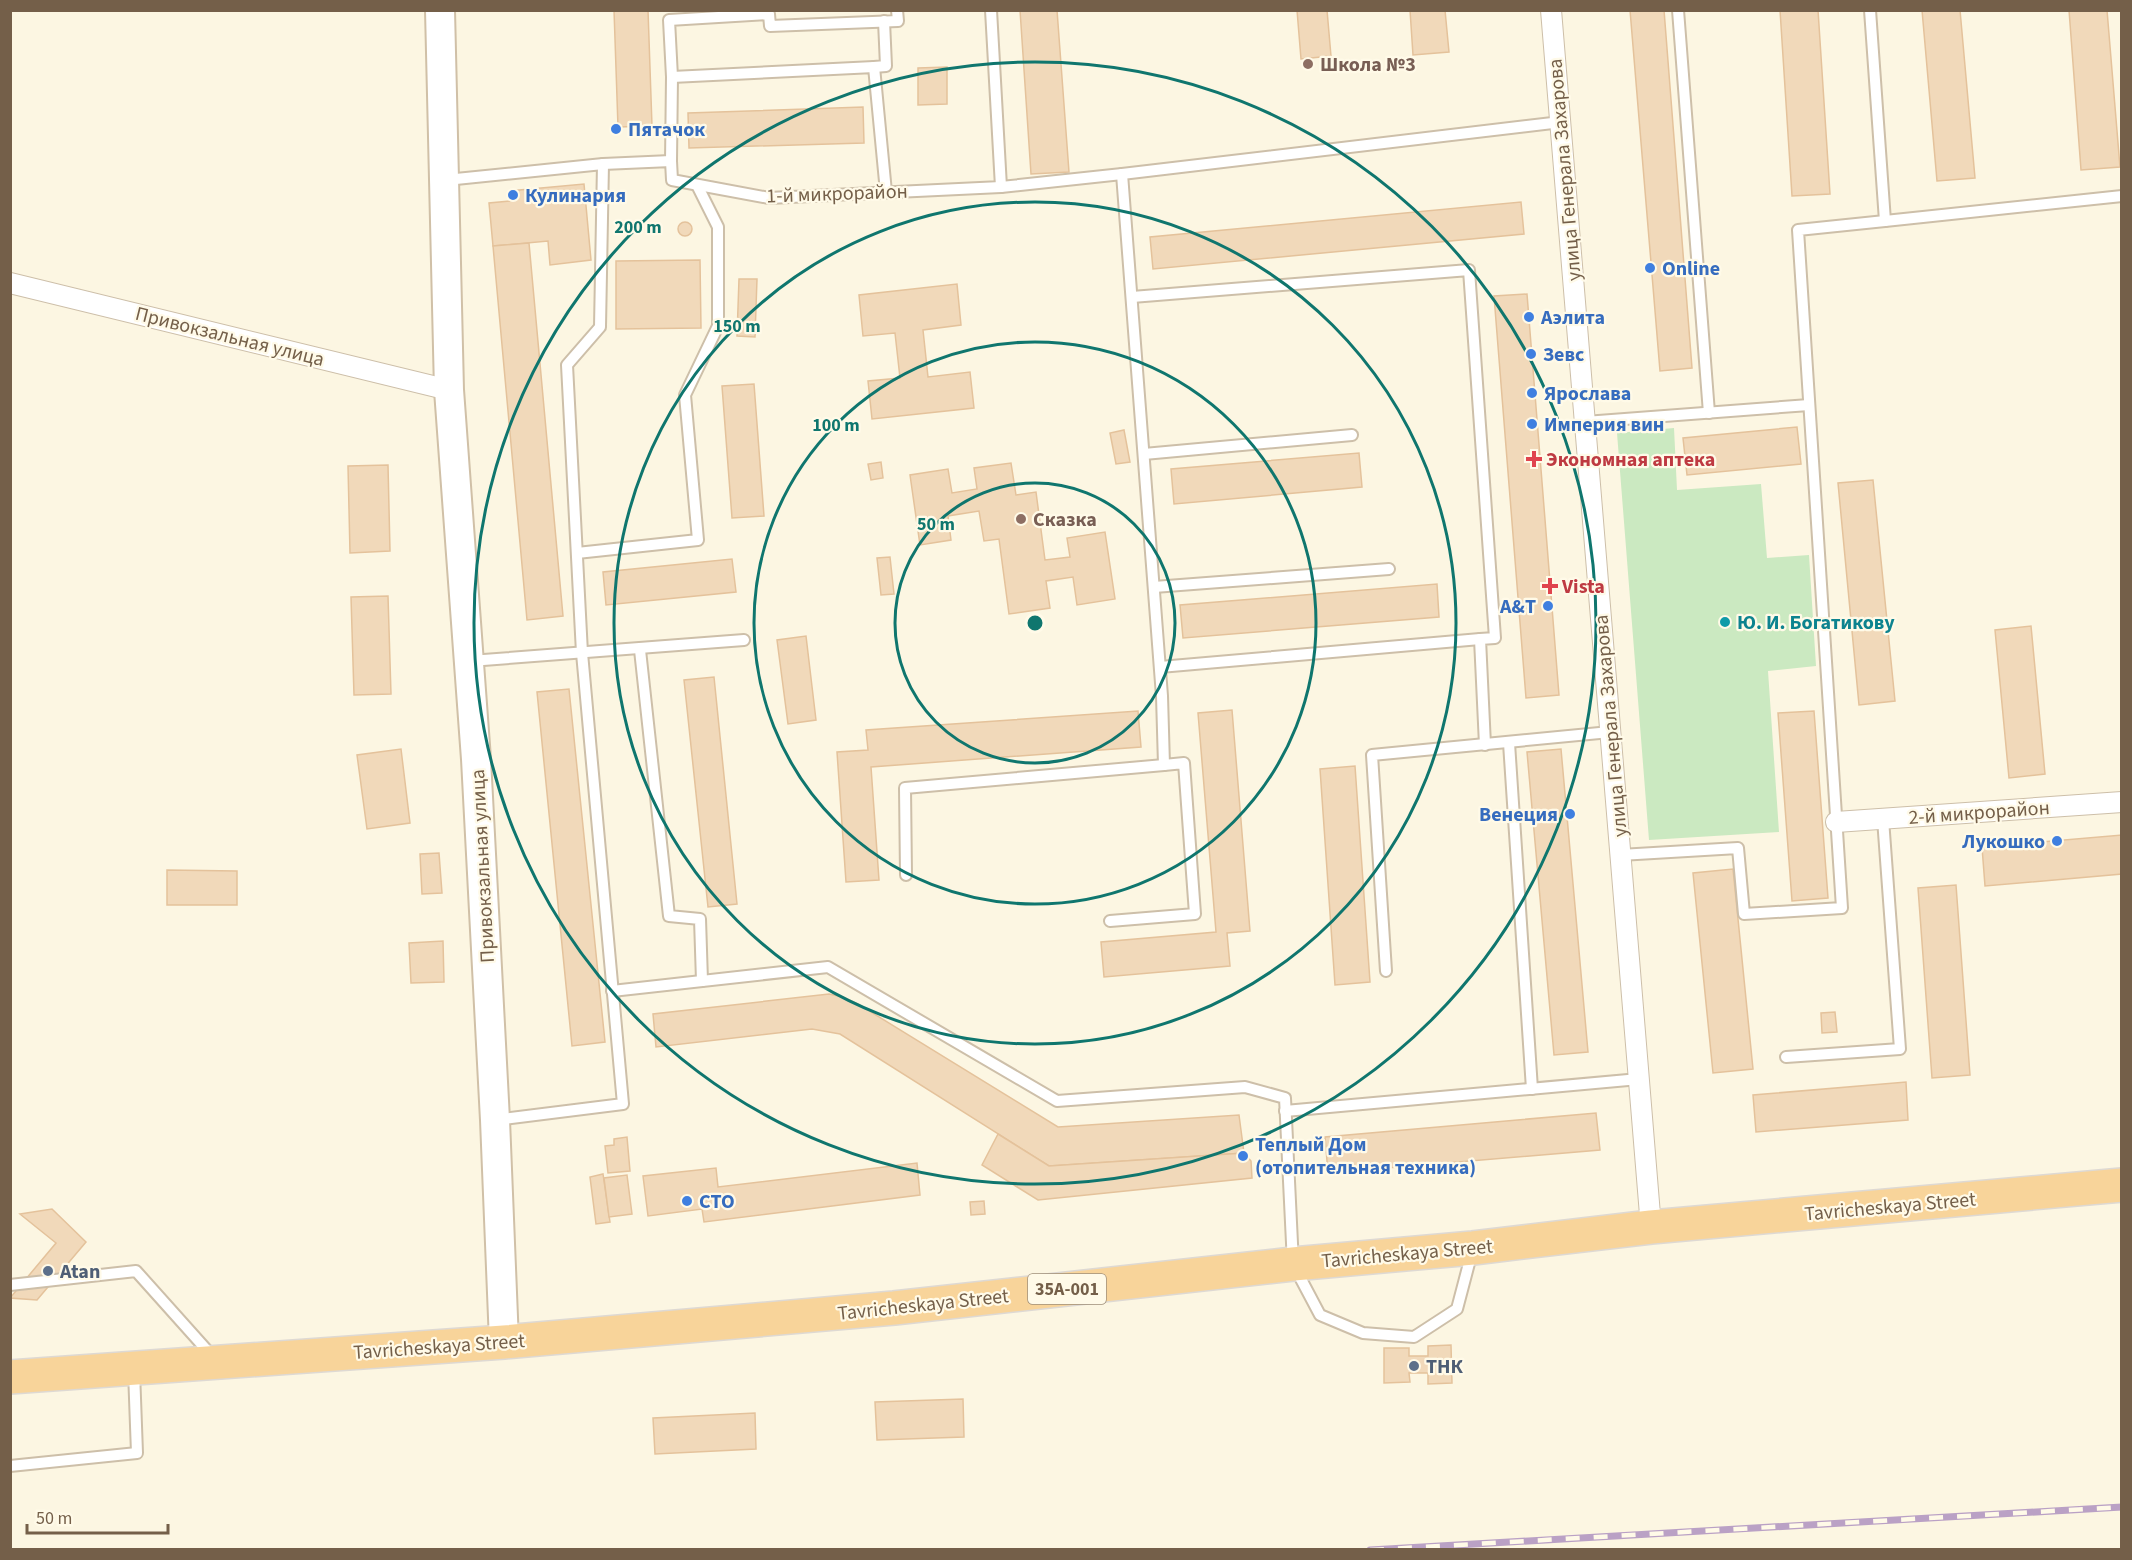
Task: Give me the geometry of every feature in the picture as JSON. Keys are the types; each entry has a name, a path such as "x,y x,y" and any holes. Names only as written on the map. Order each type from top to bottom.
{"highway":[{"name":"Tavricheskaya Street","path":"10,1377 504,1342 894,1308 1293,1264 1473,1248 1651,1227 2121,1185"}],"main road":[{"name":"Привокзальная улица","path":"440,10 450,390 470,662 495,1120 504,1342"}],"street":[{"name":"улица Генерала Захарова","path":"1551,10 1651,1227"},
{"name":"Привокзальная улица","path":"10,283 450,390"},
{"name":"2-й микрорайон","path":"1836,822 2121,802"}],"lane":[{"path":"445,180 603,164 671,161 672,77 669,20 769,14 770,26 898,21 897,10"},
{"path":"991,10 1001,187 1561,122"},
{"path":"1678,10 1708,413"},
{"path":"1870,10 1885,220"},
{"path":"672,77 886,66 884,21"},
{"path":"874,67 886,192"},
{"name":"1-й микрорайон","path":"671,161 672,180 770,198 1001,187"},
{"path":"495,1120 623,1104 582,653 567,365 600,327 603,164"},
{"path":"1122,174 1160,667 1164,765"},
{"path":"577,554 698,540 685,394 718,326 718,227 698,185"},
{"path":"1620,855 1738,848 1744,914 1842,908 1798,230 2121,196"},
{"path":"1132,297 1468,270 1495,638 1160,667"},
{"path":"1585,422 1809,405"},
{"path":"1144,454 1352,435"},
{"path":"1154,586 1389,569"},
{"path":"1480,639 1485,745"},
{"path":"470,662 744,640"},
{"path":"640,650 669,916 700,919 702,981"},
{"path":"1386,971 1372,755 1610,732"},
{"path":"1509,743 1532,1089"},
{"path":"906,875 905,788 1184,763 1195,914 1110,921"},
{"path":"1786,1056 1900,1049 1883,819"},
{"path":"612,991 828,967 1057,1101 1245,1087 1284,1098 1293,1264 1320,1314 1362,1334 1414,1337 1456,1309 1473,1248"},
{"path":"1285,1111 1639,1079"},
{"path":"10,1285 136,1271 218,1362"},
{"path":"10,1466 137,1453 134,1369"}],"green space":[{"path":"1674,428 1677,490 1761,484 1767,558 1809,555 1816,666 1768,671 1779,832 1649,840 1617,433"}],"building":[{"path":"614,10 648,10 652,126 618,127"},
{"path":"1020,10 1057,10 1069,172 1031,174"},
{"path":"1297,10 1327,10 1331,56 1301,59"},
{"path":"1410,10 1445,10 1449,52 1413,55"},
{"path":"1630,10 1664,10 1692,368 1660,371"},
{"path":"1780,10 1818,10 1830,194 1792,196"},
{"path":"1922,10 1960,10 1975,178 1937,181"},
{"path":"2069,10 2107,10 2120,167 2081,170"},
{"path":"947,67 947,104 918,105 918,68"},
{"path":"863,107 864,143 689,148 688,113"},
{"path":"584,184 591,260 550,265 548,241 493,246 489,203 510,201 509,191"},
{"path":"1521,202 1524,234 1153,269 1150,237"},
{"path":"685,222 690,224 692,229 690,234 685,236 680,234 678,229 680,224"},
{"path":"529,243 563,616 527,620 493,246"},
{"path":"700,260 701,328 616,329 616,261"},
{"path":"739,279 757,279 755,337 737,336"},
{"path":"957,284 961,325 923,330 928,377 970,372 974,408 872,419 868,381 900,378 895,333 863,336 859,295"},
{"path":"1527,294 1559,695 1526,698 1494,296"},
{"path":"754,384 764,516 732,518 722,386"},
{"path":"1797,427 1801,464 1687,475 1683,438"},
{"path":"1124,430 1130,462 1116,464 1110,433"},
{"path":"1359,453 1362,487 1174,504 1171,469"},
{"path":"881,462 883,478 871,480 868,464"},
{"path":"1011,463 1016,495 1036,492 1045,560 1070,557 1067,538 1105,532 1115,599 1077,605 1073,577 1046,581 1050,608 1009,614 999,539 984,541 979,511 948,516 951,540 920,545 910,475 948,469 952,493 977,489 974,468"},
{"path":"388,465 390,551 350,553 348,466"},
{"path":"1873,480 1895,701 1859,705 1838,483"},
{"path":"890,557 894,594 881,595 877,558"},
{"path":"732,559 736,592 606,605 603,572"},
{"path":"1437,584 1439,617 1183,638 1180,605"},
{"path":"388,596 391,694 354,695 351,597"},
{"path":"2031,626 2045,774 2009,778 1995,630"},
{"path":"806,636 816,720 788,724 777,640"},
{"path":"714,677 737,904 708,907 684,680"},
{"path":"569,689 605,1042 572,1046 537,692"},
{"path":"1232,710 1250,931 1227,933 1230,966 1104,977 1101,942 1216,932 1198,713"},
{"path":"1138,711 1141,747 871,767 879,880 846,882 837,752 868,750 866,730"},
{"path":"1814,711 1828,898 1792,901 1778,713"},
{"path":"401,749 410,823 367,829 357,755"},
{"path":"1561,749 1588,1052 1554,1055 1527,752"},
{"path":"1355,766 1370,982 1335,985 1320,769"},
{"path":"2122,835 2122,874 1985,886 1982,847"},
{"path":"439,853 442,893 422,894 420,854"},
{"path":"1733,869 1753,1069 1713,1073 1693,873"},
{"path":"167,870 237,871 237,905 167,905"},
{"path":"1956,885 1970,1075 1932,1078 1918,888"},
{"path":"443,941 444,982 411,983 409,943"},
{"path":"829,994 858,1004 1058,1127 1239,1115 1244,1153 1049,1166 840,1034 812,1029 656,1047 653,1014"},
{"path":"1835,1012 1837,1032 1822,1033 1821,1013"},
{"path":"1906,1082 1908,1120 1756,1132 1753,1095"},
{"path":"1596,1113 1600,1150 1328,1173 1325,1137"},
{"path":"998,1134 1049,1166 1244,1153 1251,1161 1252,1178 1038,1200 982,1165"},
{"path":"627,1137 630,1171 608,1173 605,1146 614,1145 614,1139"},
{"path":"917,1163 920,1195 704,1222 702,1209 648,1216 643,1176 716,1168 718,1187"},
{"path":"603,1174 610,1222 596,1224 590,1177"},
{"path":"627,1175 632,1214 609,1217 604,1178"},
{"path":"984,1201 985,1214 971,1215 970,1202"},
{"name":"Atan","path":"52,1209 86,1242 37,1300 10,1298 56,1243 20,1214"},
{"path":"1451,1345 1452,1383 1428,1384 1428,1373 1409,1373 1410,1382 1384,1383 1384,1348 1409,1348 1409,1356 1428,1356 1428,1346"},
{"path":"963,1399 964,1437 877,1440 875,1402"},
{"path":"755,1413 756,1449 655,1454 653,1418"}],"railway":[{"path":"1370,1550 2122,1507"}],"place":[{"name":"Школа №3","path":"1308,64"},
{"name":"Пятачок","path":"616,129"},
{"name":"Кулинария","path":"513,195"},
{"name":"Online","path":"1650,268"},
{"name":"Аэлита","path":"1529,317"},
{"name":"Зевс","path":"1531,354"},
{"name":"Ярослава","path":"1532,393"},
{"name":"Империя вин","path":"1532,424"},
{"name":"Экономная аптека","path":"1534,459"},
{"name":"Сказка","path":"1021,519"},
{"name":"Vista","path":"1550,586"},
{"name":"A&T","path":"1548,606"},
{"name":"Ю. И. Богатикову","path":"1725,622"},
{"name":"Венеция","path":"1570,814"},
{"name":"Лукошко","path":"2057,841"},
{"name":"Теплый Дом (отопительная техника)","path":"1243,1156"},
{"name":"СТО","path":"687,1201"},
{"name":"Atan","path":"48,1271"},
{"name":"ТНК","path":"1414,1366"}]}
